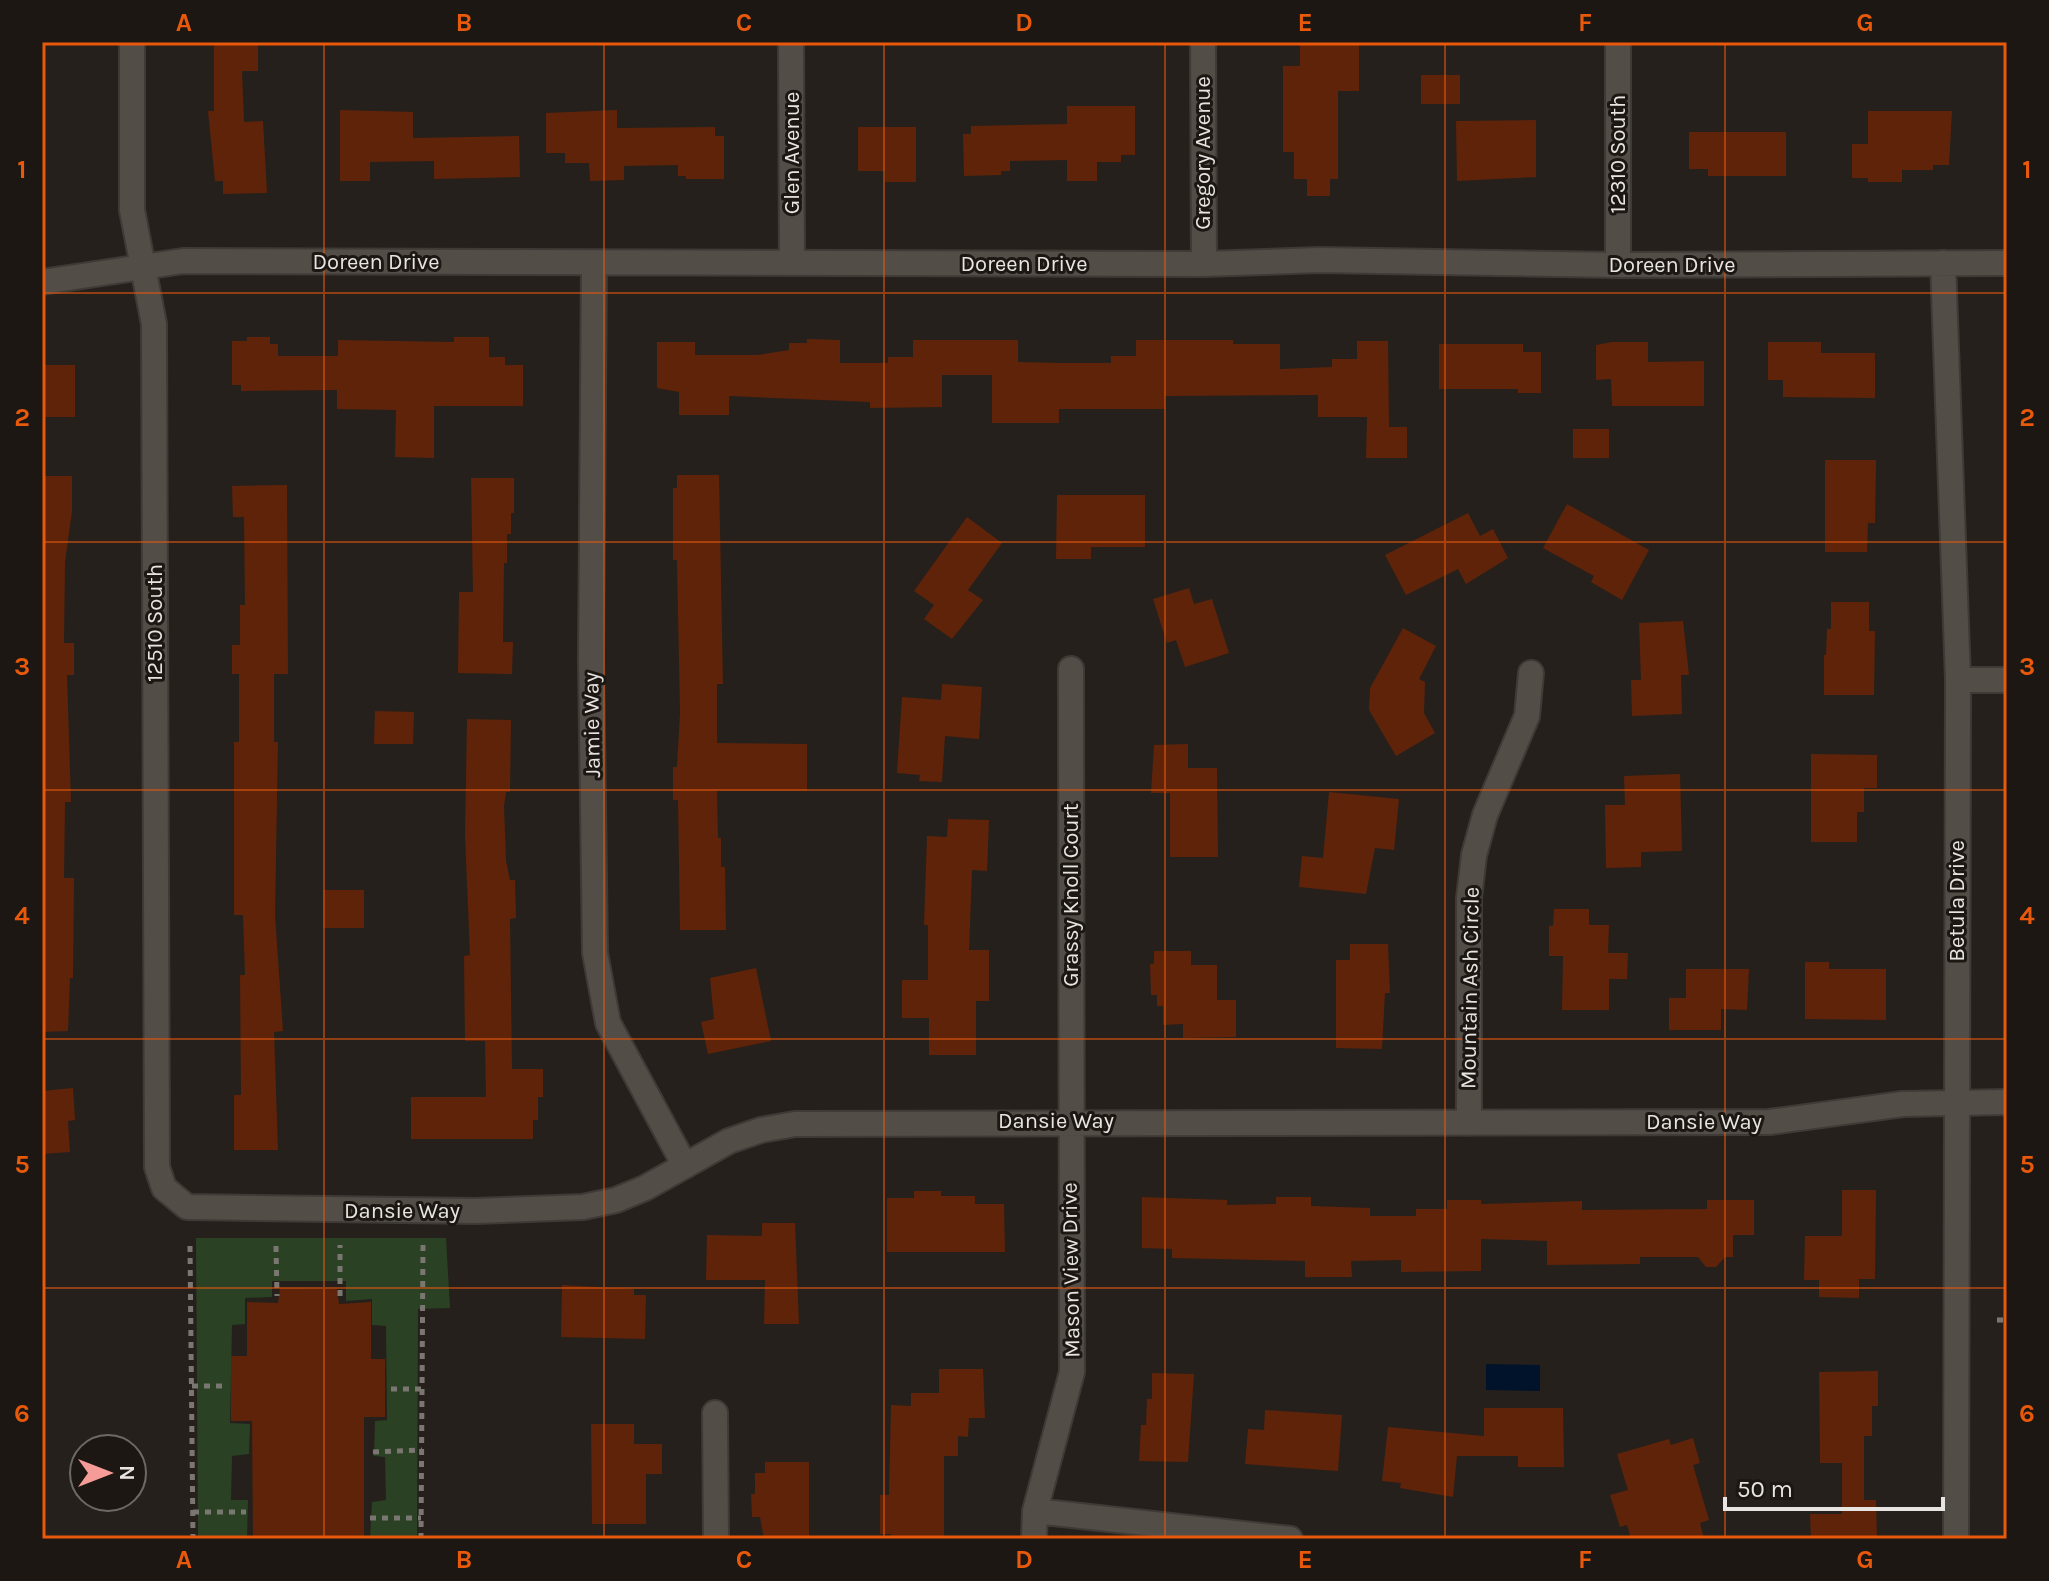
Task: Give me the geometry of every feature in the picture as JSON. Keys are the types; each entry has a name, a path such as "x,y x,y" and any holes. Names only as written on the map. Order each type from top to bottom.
{"street":[{"name":"12510 South","path":"132,42 132,210 154,324 157,1167 164,1188 175,1200"},
{"name":"Glen Avenue","path":"791,42 792,263"},
{"name":"Gregory Avenue","path":"1203,42 1204,264"},
{"name":"12310 South","path":"1618,42 1618,265"},
{"name":"Doreen Drive","path":"42,282 183,261 1204,264 1319,260 1618,265 2007,263"},
{"name":"Jamie Way","path":"594,263 591,658 595,953 608,1023 685,1166"},
{"name":"Betula Drive","path":"1943,263 1958,680 1956,1539"},
{"name":"Grassy Knoll Court","path":"1070,1121 1071,669"},
{"name":"Mountain Ash Circle","path":"1469,1123 1469,898 1474,855 1485,815 1527,716 1531,673"},
{"path":"1958,680 2007,680"},
{"name":"Dansie Way","path":"175,1200 200,1210 537,1211 616,1200 729,1141 761,1130 795,1124 1070,1121 1769,1122 1903,1104 2007,1102"},
{"name":"Mason View Drive","path":"1034,1539 1035,1511 1072,1372 1070,1121"},
{"path":"715,1413 716,1539"},
{"path":"1035,1511 1263,1533 1290,1539"}],"path":[{"path":"340,1245 340,1296"},
{"path":"421,1539 423,1245"},
{"path":"190,1246 193,1539"},
{"path":"276,1246 277,1296"},
{"path":"1997,1320 2007,1320"},
{"path":"192,1386 226,1386"},
{"path":"391,1389 422,1389"},
{"path":"373,1452 422,1450"},
{"path":"193,1512 246,1512"},
{"path":"370,1518 421,1518"}],"green space":[{"path":"196,1238 446,1238 450,1308 418,1309 417,1539 370,1539 372,1502 386,1500 385,1457 374,1456 375,1421 387,1420 386,1326 372,1325 372,1299 346,1301 346,1281 272,1281 272,1297 245,1298 245,1324 232,1325 230,1423 250,1424 249,1454 232,1456 231,1500 248,1500 247,1539 198,1539"}],"water":[{"path":"1486,1364 1540,1365 1540,1391 1486,1390"}],"building":[{"path":"214,42 258,42 258,71 242,71 244,122 263,121 267,193 223,194 223,181 215,181 208,111 214,111"},
{"path":"1300,42 1359,42 1359,91 1338,91 1338,179 1330,179 1330,196 1307,196 1307,179 1294,179 1294,152 1283,152 1283,66 1300,66"},
{"path":"1421,75 1460,75 1460,104 1421,104"},
{"path":"1067,106 1135,106 1135,155 1121,155 1121,162 1097,162 1097,181 1067,181 1067,160 1010,161 1010,171 1001,171 1001,175 964,176 963,134 971,134 971,126 1067,124"},
{"path":"340,110 413,112 413,138 519,136 520,177 434,179 434,161 370,162 370,181 340,181"},
{"path":"617,110 617,128 715,127 715,136 724,136 724,179 686,179 686,176 678,176 678,165 624,166 624,180 590,181 589,163 565,163 565,153 546,153 546,113"},
{"path":"1868,111 1952,111 1949,165 1933,165 1933,170 1902,170 1902,182 1868,182 1868,178 1852,178 1852,144 1868,144"},
{"path":"1536,120 1536,177 1457,181 1456,121"},
{"path":"858,127 916,127 916,182 885,182 885,171 858,171"},
{"path":"1689,132 1786,132 1786,176 1708,176 1708,169 1689,169"},
{"path":"247,337 270,337 270,344 278,344 278,356 338,356 338,340 454,342 454,337 489,337 489,357 505,357 505,365 523,365 523,406 434,406 434,458 395,457 396,410 337,409 337,390 241,391 241,385 232,385 232,341 247,341"},
{"path":"807,339 840,340 840,363 888,363 888,357 913,357 913,340 1018,340 1018,362 1111,363 1111,356 1136,356 1136,340 1233,340 1233,344 1280,344 1280,369 1332,367 1332,359 1357,359 1357,341 1388,341 1389,427 1407,427 1407,458 1366,458 1367,417 1318,417 1318,395 1165,396 1165,409 1059,409 1059,423 992,423 992,375 942,375 942,407 870,408 870,402 729,396 729,415 679,415 679,392 657,388 657,342 695,342 695,355 757,355 789,350 789,343 807,343"},
{"path":"1648,342 1648,362 1704,361 1704,406 1612,406 1611,379 1596,380 1596,345"},
{"path":"1768,342 1821,342 1821,353 1875,353 1875,398 1783,397 1783,380 1768,380"},
{"path":"1439,344 1523,344 1523,352 1541,352 1541,393 1518,393 1518,389 1439,389"},
{"path":"42,365 75,365 75,417 42,417"},
{"path":"1573,429 1609,429 1609,458 1573,458"},
{"path":"1825,460 1876,460 1875,523 1868,523 1867,552 1825,552"},
{"path":"677,475 719,475 723,684 717,684 717,743 807,744 807,791 717,791 721,867 725,867 726,930 680,930 678,800 673,800 673,767 677,767 680,713 677,560 673,560 673,488 677,488"},
{"path":"42,476 72,476 72,511 65,562 64,643 74,643 74,675 67,675 71,802 65,802 64,878 74,878 73,978 70,978 68,1031 42,1032"},
{"path":"471,478 514,478 514,513 511,513 511,534 507,534 507,563 504,563 503,642 513,642 512,674 458,673 459,592 473,592"},
{"path":"287,485 288,674 274,674 274,742 278,742 275,915 283,1031 274,1032 278,1150 234,1150 234,1095 241,1095 240,975 245,975 243,915 234,915 234,742 239,742 239,674 232,674 232,645 240,645 240,605 245,605 244,517 233,517 232,486"},
{"path":"1057,495 1145,495 1145,547 1091,547 1091,559 1056,559"},
{"path":"1567,504 1649,550 1622,600 1591,582 1594,576 1543,548"},
{"path":"1468,513 1480,536 1493,529 1508,558 1466,584 1458,569 1406,595 1385,555"},
{"path":"967,517 1002,543 968,590 983,600 952,639 924,619 934,605 914,591"},
{"path":"1189,588 1194,604 1212,599 1229,653 1185,667 1176,640 1167,643 1153,599"},
{"path":"1831,602 1869,602 1869,631 1875,631 1874,695 1824,695 1824,655 1827,629 1831,629"},
{"path":"1683,621 1689,675 1681,675 1682,714 1632,716 1631,680 1641,680 1639,623"},
{"path":"1403,628 1436,646 1419,679 1425,682 1424,713 1435,733 1396,756 1369,710 1370,688"},
{"path":"942,684 982,687 979,739 945,736 942,782 919,781 920,775 897,773 902,697 941,700"},
{"path":"375,711 414,712 413,744 374,744"},
{"path":"467,719 511,720 510,792 506,792 504,806 506,861 510,880 515,880 516,918 510,919 512,1069 543,1069 543,1097 538,1097 538,1120 533,1120 533,1139 411,1139 411,1097 486,1097 485,1041 465,1041 464,956 470,955 465,835"},
{"path":"1188,744 1188,768 1217,768 1218,857 1170,857 1170,793 1151,793 1154,745"},
{"path":"1811,754 1877,755 1877,788 1864,788 1864,812 1857,812 1857,842 1811,842"},
{"path":"1680,774 1682,851 1641,852 1641,867 1606,868 1605,805 1625,805 1624,776"},
{"path":"1329,792 1399,799 1394,850 1375,848 1366,894 1299,887 1302,856 1323,858"},
{"path":"948,819 989,820 987,871 972,870 969,950 989,950 989,1001 976,1001 976,1055 929,1055 929,1018 902,1018 902,980 928,980 928,925 924,925 927,836 947,837"},
{"path":"323,890 364,890 364,928 323,928"},
{"path":"1554,909 1589,909 1589,925 1609,925 1608,953 1628,953 1627,979 1609,979 1609,1010 1562,1010 1563,956 1549,956 1549,926 1553,926"},
{"path":"1350,944 1388,944 1390,993 1385,993 1382,1049 1336,1048 1336,960 1350,960"},
{"path":"1154,951 1191,951 1191,965 1217,965 1217,1000 1236,1000 1236,1037 1183,1038 1183,1024 1163,1025 1163,1006 1157,1006 1157,995 1151,995 1150,964 1154,964"},
{"path":"1805,962 1829,962 1829,969 1886,969 1886,1020 1805,1019"},
{"path":"756,968 771,1041 708,1054 701,1022 714,1019 710,978"},
{"path":"1686,969 1749,969 1747,1010 1721,1009 1721,1030 1669,1030 1669,998 1686,998"},
{"path":"73,1088 75,1120 68,1121 70,1152 42,1154 42,1091"},
{"path":"1842,1190 1876,1190 1875,1279 1859,1279 1859,1298 1819,1297 1819,1280 1804,1280 1805,1236 1842,1236"},
{"path":"914,1191 941,1191 941,1196 975,1196 975,1204 1004,1204 1005,1252 887,1252 887,1198 914,1198"},
{"path":"1142,1197 1227,1200 1227,1205 1276,1204 1276,1197 1311,1197 1311,1206 1370,1208 1370,1216 1416,1216 1416,1209 1447,1209 1447,1200 1481,1200 1481,1204 1582,1201 1582,1210 1707,1209 1707,1200 1754,1200 1754,1235 1733,1235 1733,1257 1725,1257 1716,1267 1706,1267 1698,1257 1640,1257 1640,1264 1547,1265 1547,1241 1481,1239 1481,1271 1401,1272 1401,1260 1351,1261 1352,1277 1305,1277 1305,1261 1172,1258 1172,1249 1142,1248"},
{"path":"762,1223 795,1223 799,1324 764,1324 765,1280 706,1280 707,1235 762,1236"},
{"path":"562,1285 634,1289 634,1295 646,1295 645,1339 561,1337"},
{"path":"280,1288 337,1289 339,1304 371,1302 371,1359 385,1359 385,1417 364,1417 364,1539 253,1539 252,1421 231,1421 231,1356 247,1356 247,1302 278,1303"},
{"path":"939,1369 983,1369 985,1418 969,1418 968,1437 958,1436 958,1456 944,1456 944,1539 891,1539 891,1534 880,1534 880,1495 889,1495 891,1405 911,1406 911,1393 939,1393"},
{"path":"1878,1371 1878,1406 1872,1406 1872,1436 1864,1436 1864,1500 1876,1500 1877,1539 1811,1539 1810,1514 1842,1514 1842,1463 1820,1463 1819,1372"},
{"path":"1152,1373 1194,1374 1188,1462 1139,1461 1141,1425 1146,1425 1147,1399 1152,1399"},
{"path":"1484,1408 1563,1408 1564,1467 1518,1467 1518,1456 1457,1456 1453,1497 1400,1488 1401,1483 1382,1481 1388,1427 1484,1436"},
{"path":"1265,1410 1342,1415 1338,1471 1245,1464 1248,1429 1264,1430"},
{"path":"591,1424 634,1424 634,1444 662,1444 662,1474 646,1474 646,1524 592,1524"},
{"path":"1693,1438 1700,1463 1693,1465 1709,1520 1700,1523 1704,1539 1631,1539 1627,1525 1620,1527 1610,1495 1628,1490 1617,1454 1669,1439 1671,1445"},
{"path":"765,1462 809,1462 809,1539 764,1539 760,1517 752,1517 751,1494 755,1494 755,1473 765,1473"}]}
